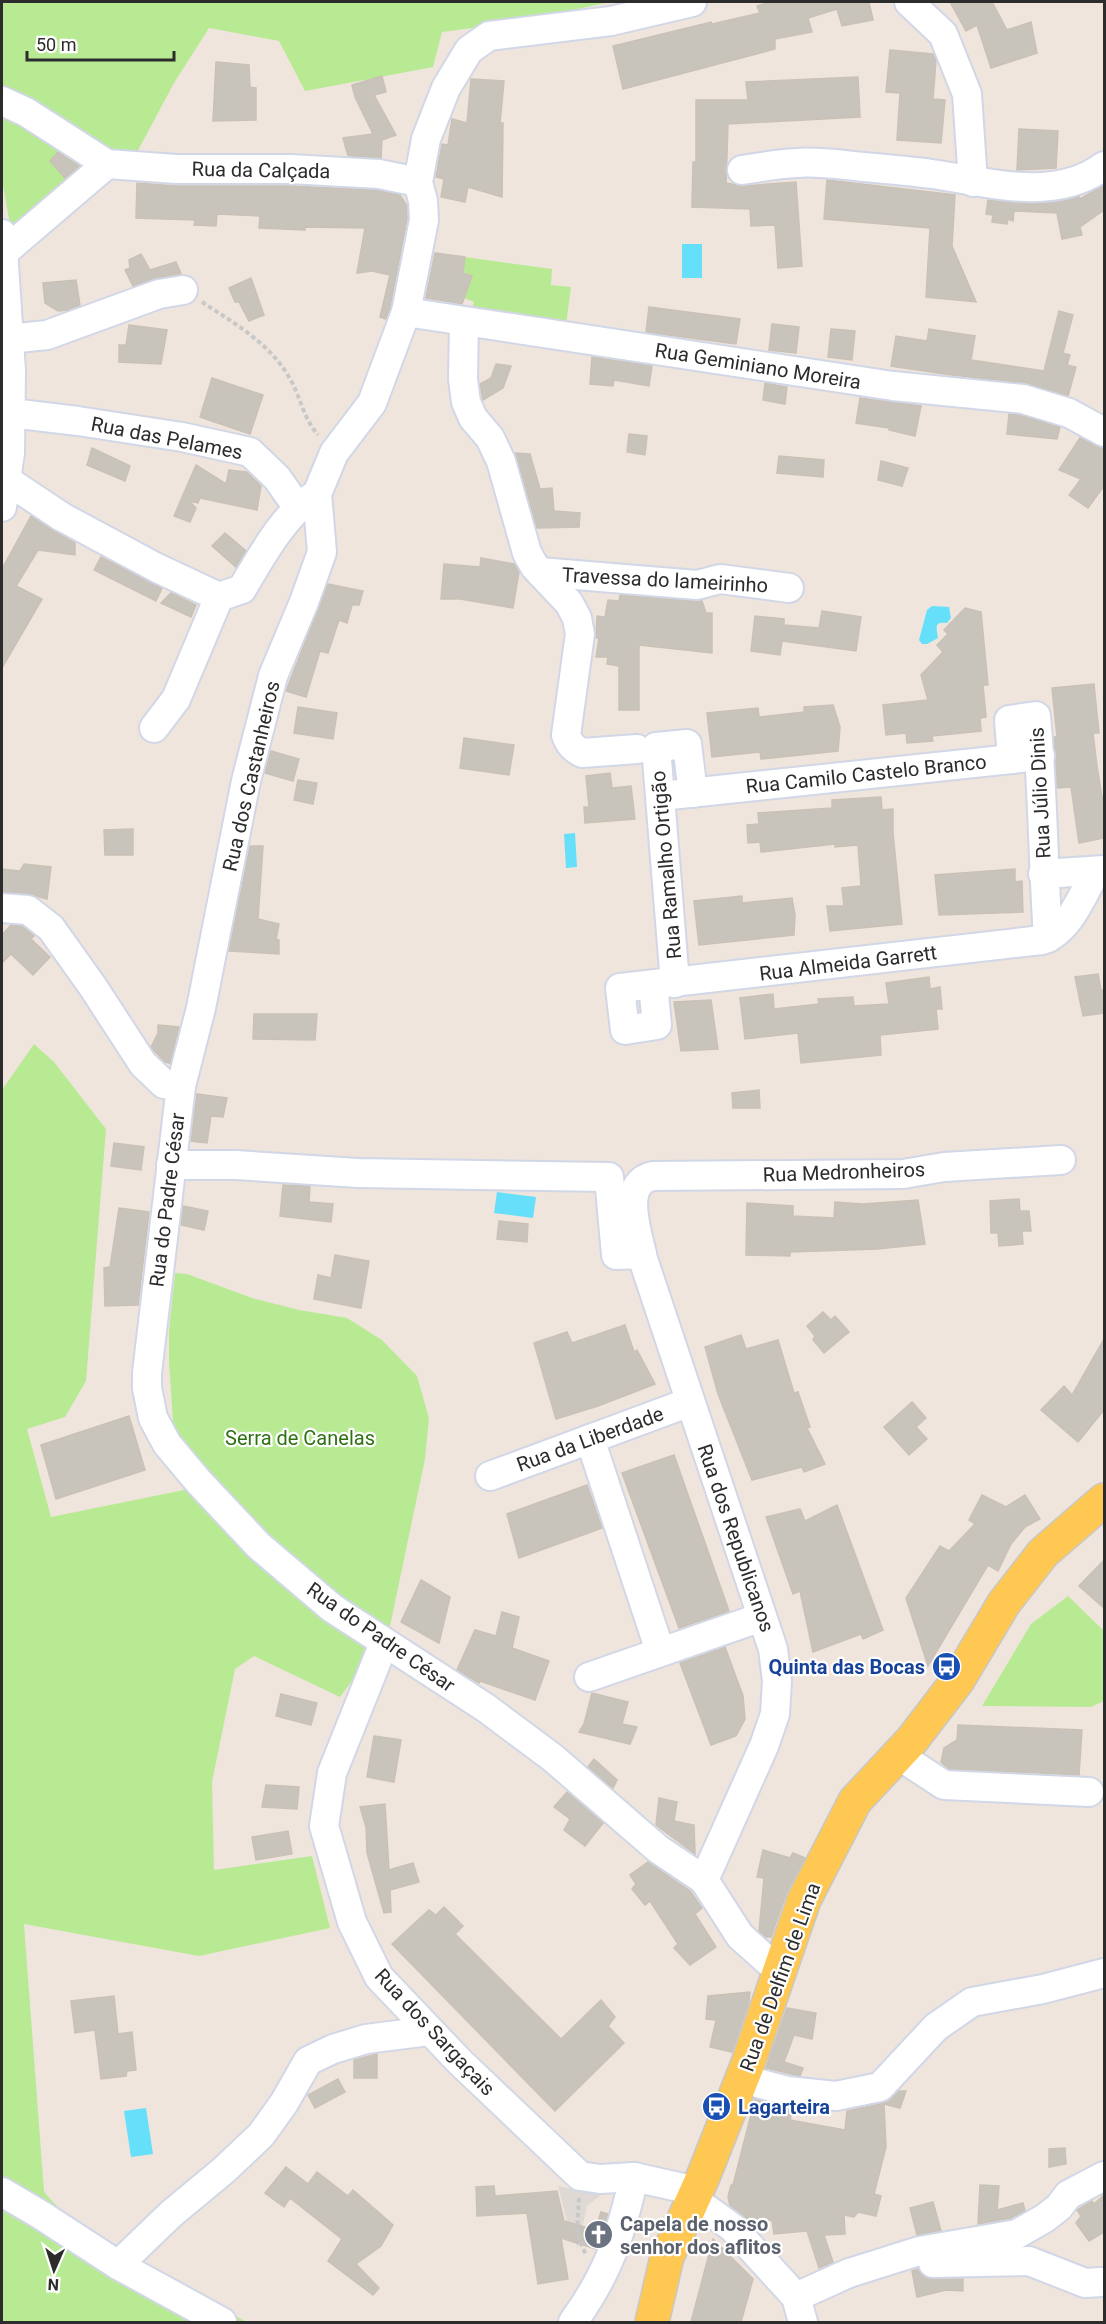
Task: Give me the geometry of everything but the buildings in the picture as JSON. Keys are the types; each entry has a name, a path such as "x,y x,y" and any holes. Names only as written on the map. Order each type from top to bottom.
{"main road":[{"name":"Rua de Delfim de Lima","path":"652,2322 667,2257 742,2079 804,1900 855,1801 912,1740 958,1680 1004,1603 1043,1553 1104,1500"}],"street":[{"path":"406,312 424,220 423,201 418,182 426,139 446,88 469,50 489,36 611,21 692,2"},
{"path":"909,2 943,34 967,94 973,182"},
{"path":"2,101 27,112 106,164 2,243 9,339 11,413 10,453 3,488 157,568 219,597 242,589 265,550 308,501"},
{"path":"742,170 797,162 933,174 973,182 1042,187 1071,183 1093,174 1104,166"},
{"name":"Rua da Calçada","path":"106,164 176,170 335,171 380,174 418,182"},
{"path":"9,339 47,335 159,294 183,290"},
{"name":"Rua Geminiano Moreira","path":"406,312 893,386 1023,399 1069,413 1104,432"},
{"name":"Rua dos Castanheiros","path":"181,1086 201,1008 246,781 259,727 273,676 322,552 308,501 334,453 372,403 406,312"},
{"path":"464,322 463,379 466,402 473,418 490,438 501,461 527,553 540,572 569,603 577,618 580,634 566,735 569,743 571,747 582,753 687,744 693,793"},
{"name":"Rua das Pelames","path":"11,413 170,435 250,452 277,478 308,501"},
{"name":"Travessa do lameirinho","path":"540,572 697,585 720,579 789,588"},
{"path":"154,728 176,699 219,597"},
{"name":"Rua Júlio Dinis","path":"1012,759 1009,720 1036,716 1040,756 1045,939"},
{"name":"Rua Ramalho Ortigão","path":"646,748 661,796 664,984"},
{"name":"Rua Camilo Castelo Branco","path":"661,796 1040,756"},
{"path":"1043,874 1100,870"},
{"path":"1045,939 1067,921 1100,870"},
{"name":"Rua do Padre César","path":"2,908 28,910 51,928 143,1064 164,1084 181,1086 147,1373 150,1405 156,1424 176,1457 259,1546 332,1608 486,1708 553,1758 658,1849 704,1880 740,1936 779,1971"},
{"name":"Rua Almeida Garrett","path":"664,984 1045,939"},
{"name":"Rua Medronheiros","path":"634,1192 640,1180 653,1176 903,1174 944,1167 1061,1160"},
{"path":"171,1165 236,1165 358,1173 609,1177 616,1255 642,1254"},
{"name":"Rua dos Republicanos","path":"634,1192 633,1209 642,1254 773,1649 776,1664 775,1714 764,1746 704,1880"},
{"name":"Rua da Liberdade","path":"490,1476 690,1402"},
{"path":"590,1439 660,1651"},
{"path":"589,1677 762,1617"},
{"name":"Rua dos Sargaçais","path":"384,1643 332,1773 324,1826 352,1922 379,1977 429,2031 580,2176"},
{"path":"898,1755 944,1785 1089,1792"},
{"path":"742,2079 788,2091 836,2096 880,2087 936,2027 972,2002 1043,1989 1104,1973"},
{"path":"118,2265 171,2214 224,2170 261,2135 284,2103 308,2061 333,2049 366,2039 429,2031"},
{"path":"804,2303 849,2273 919,2251 1017,2234 1045,2218 1059,2207 1068,2195 1104,2175"},
{"path":"580,2176 600,2179 634,2177 683,2188 693,2199 733,2228 804,2303"},
{"path":"588,2307 612,2256 634,2177"},
{"path":"2,2192 118,2265 222,2322"},
{"path":"804,2303 825,2290 939,2262 1029,2261 1085,2283 1101,2282"}],"path":[{"path":"183,290 262,343 289,377 307,422 334,453"},
{"path":"580,2176 577,2234 582,2247"}],"green space":[{"path":"2,2 610,2 517,22 442,32 433,67 305,91 279,41 209,28 174,83 135,156 55,213 10,225 2,179"},
{"path":"465,257 552,269 551,285 571,287 566,325 472,308 474,302 464,298 472,276 463,272"},
{"name":"Serra de Canelas","path":"34,1044 54,1062 106,1129 86,1381 65,1417 27,1429 51,1517 184,1490 176,1467 169,1361 169,1331 175,1273 187,1274 252,1298 299,1310 347,1318 382,1340 417,1376 429,1418 425,1459 389,1631 340,1697 254,1656 235,1669 212,1782 214,1870 312,1856 330,1928 199,1956 24,1924 44,2192 69,2219 246,2322 2,2322 2,1090"},
{"path":"1068,1596 1104,1631 1104,1701 1091,1707 982,1706 1031,1624"}],"shaded area":[{"path":"558,2186 601,2195 587,2206 578,2248 568,2225"}],"water":[{"path":"682,244 702,244 702,278 682,278"},
{"path":"932,606 949,607 951,618 947,623 938,624 938,638 922,644 919,640 927,610"},
{"path":"575,833 577,867 566,868 564,834"},
{"path":"497,1192 536,1197 533,1218 494,1213"},
{"path":"146,2108 153,2154 131,2157 124,2111"}],"place":[{"name":"Quinta das Bocas","path":"946,1667"},
{"name":"Lagarteira","path":"717,2107"},
{"name":"Capela de nosso senhor dos aflitos","path":"599,2235"}]}
